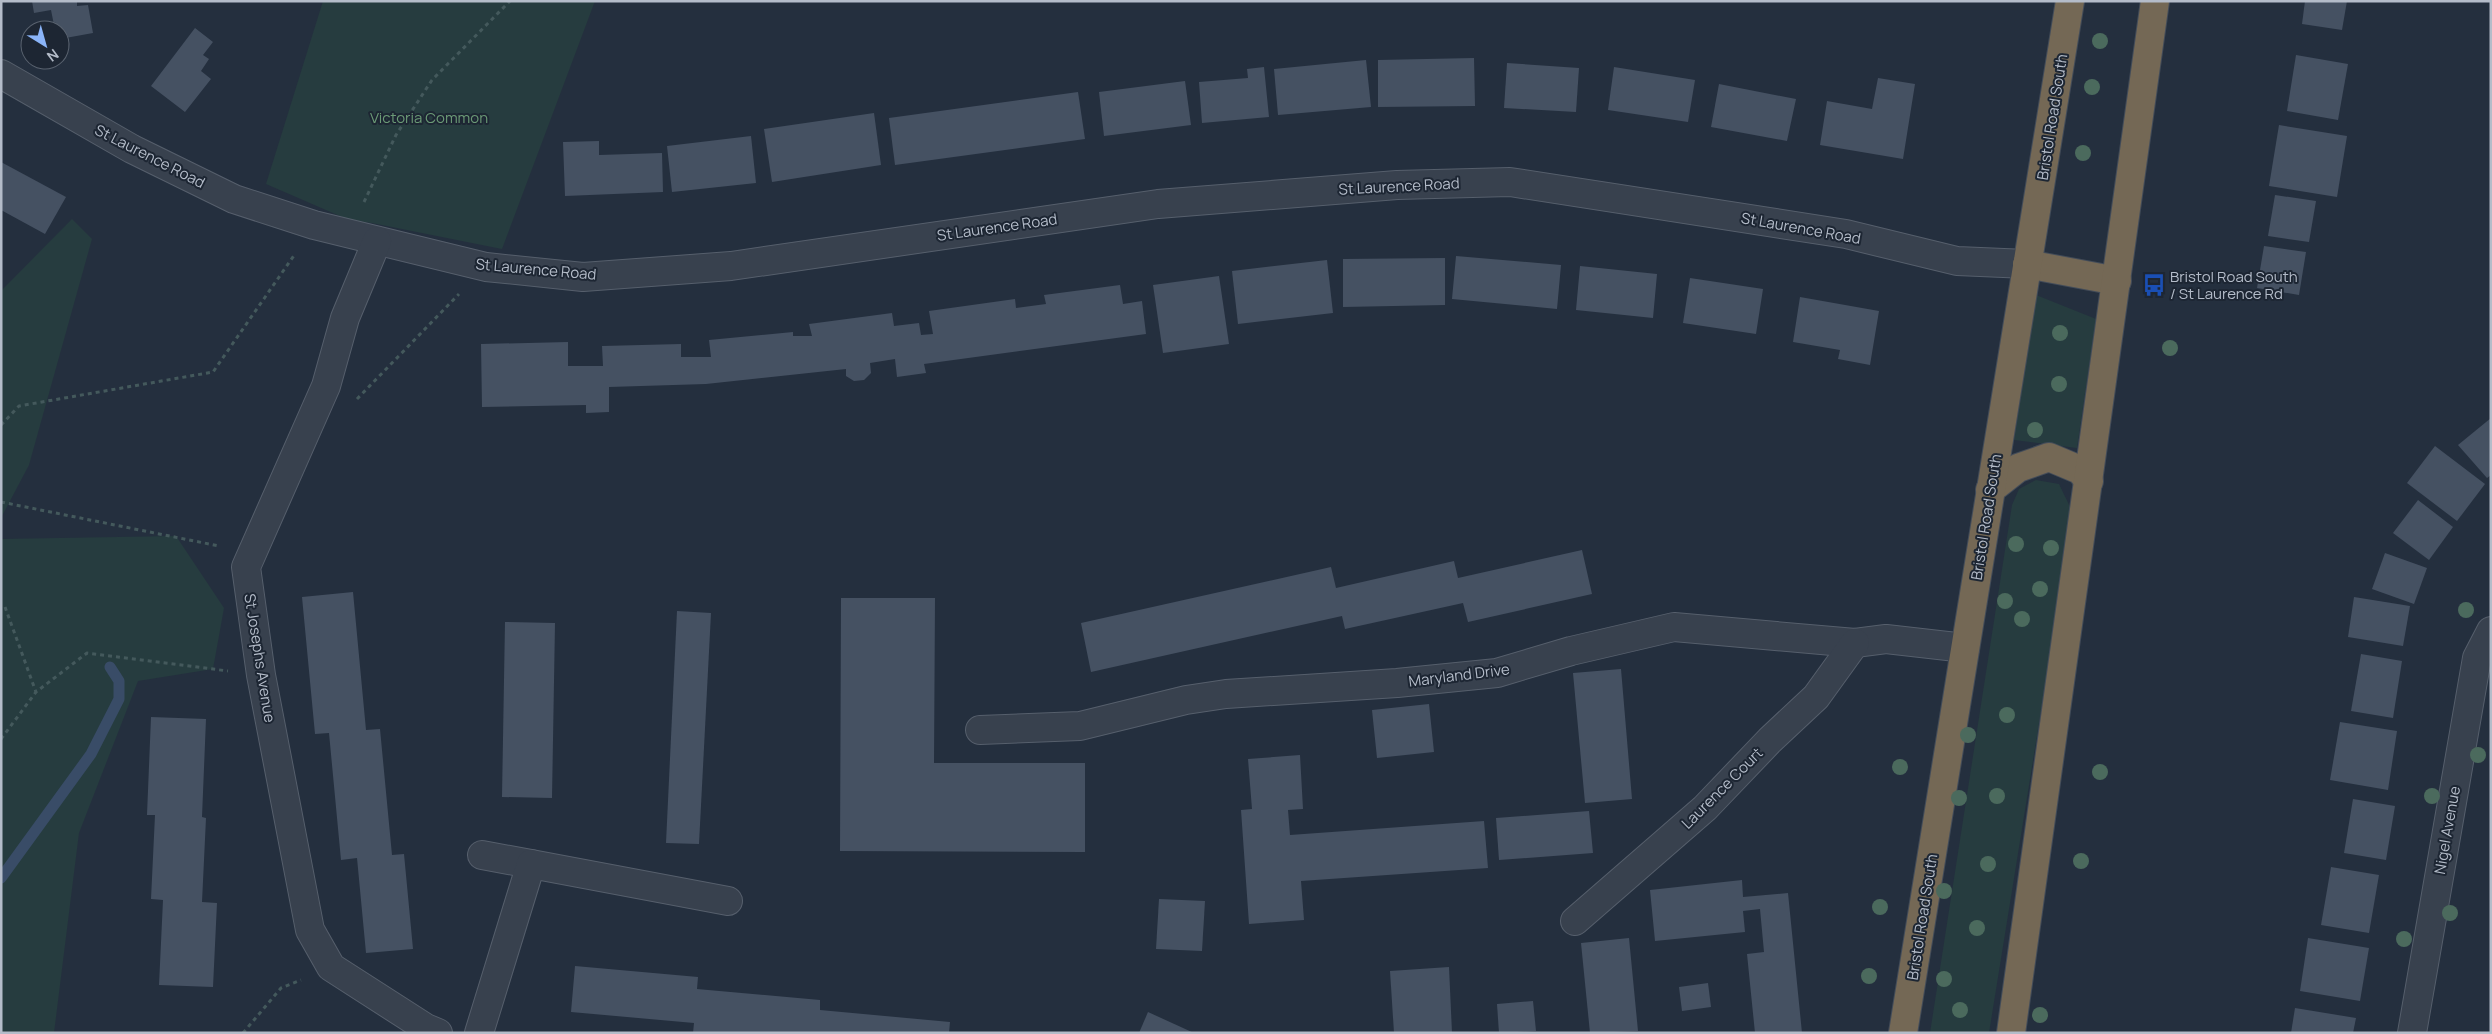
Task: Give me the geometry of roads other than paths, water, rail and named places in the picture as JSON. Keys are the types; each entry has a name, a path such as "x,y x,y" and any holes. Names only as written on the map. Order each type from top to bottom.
{"highway":[{"name":"Bristol Road South","path":"1903,1033 2070,1"},
{"path":"2011,1033 2155,1"},
{"path":"2027,264 2117,282"},
{"path":"1990,490 2018,468 2049,457 2080,470 2089,481"}],"street":[{"name":"St Laurence Road","path":"1,74 132,150 234,199 314,225 486,267 584,277 731,266 1158,204 1397,185 1510,182 1846,234 1957,261 2027,264"},
{"name":"St Josephs Avenue","path":"377,241 345,318 326,386 246,567 261,675 310,930 331,967 426,1028 438,1033"},
{"name":"Maryland Drive","path":"980,730 1080,726 1186,700 1226,694 1396,683 1497,673 1571,651 1674,627 1855,643 1886,639 1965,648"},
{"name":"Nigel Avenue","path":"2412,1033 2477,658 2491,631"},
{"name":"Laurence Court","path":"1575,921 1705,808 1770,740 1816,697 1855,643"},
{"path":"482,856 728,901"},
{"path":"479,1033 531,864"}],"waterway":[{"path":"1,878 91,754 119,699 119,681 110,667"}],"place":[{"name":"Bristol Road South / St Laurence Rd","path":"2154,285"}],"park label":[{"name":"Victoria Common","path":"429,117"}]}
